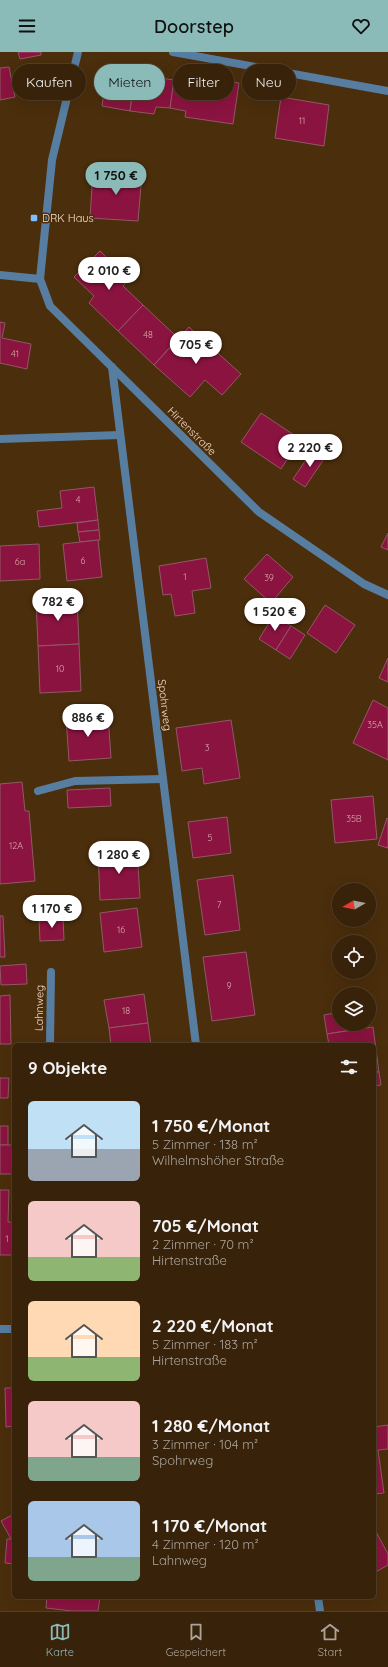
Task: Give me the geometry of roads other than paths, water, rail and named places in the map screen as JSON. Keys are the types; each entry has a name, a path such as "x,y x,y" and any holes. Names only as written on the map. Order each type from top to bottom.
{"street":[{"path":"0,275 40,279 52,160 78,52"},
{"path":"173,52 388,91"},
{"name":"Hirtenstraße","path":"40,279 50,306 259,512 364,584 388,595"},
{"name":"Spohrweg","path":"112,367 196,1043"},
{"path":"0,439 120,435"},
{"path":"38,791 75,781 163,780"},
{"name":"Lahnweg","path":"50,1043 51,972"},
{"path":"0,1329 12,1329"},
{"path":"318,1599 320,1611"}],"place":[{"name":"DRK Haus","path":"34,218"}]}
